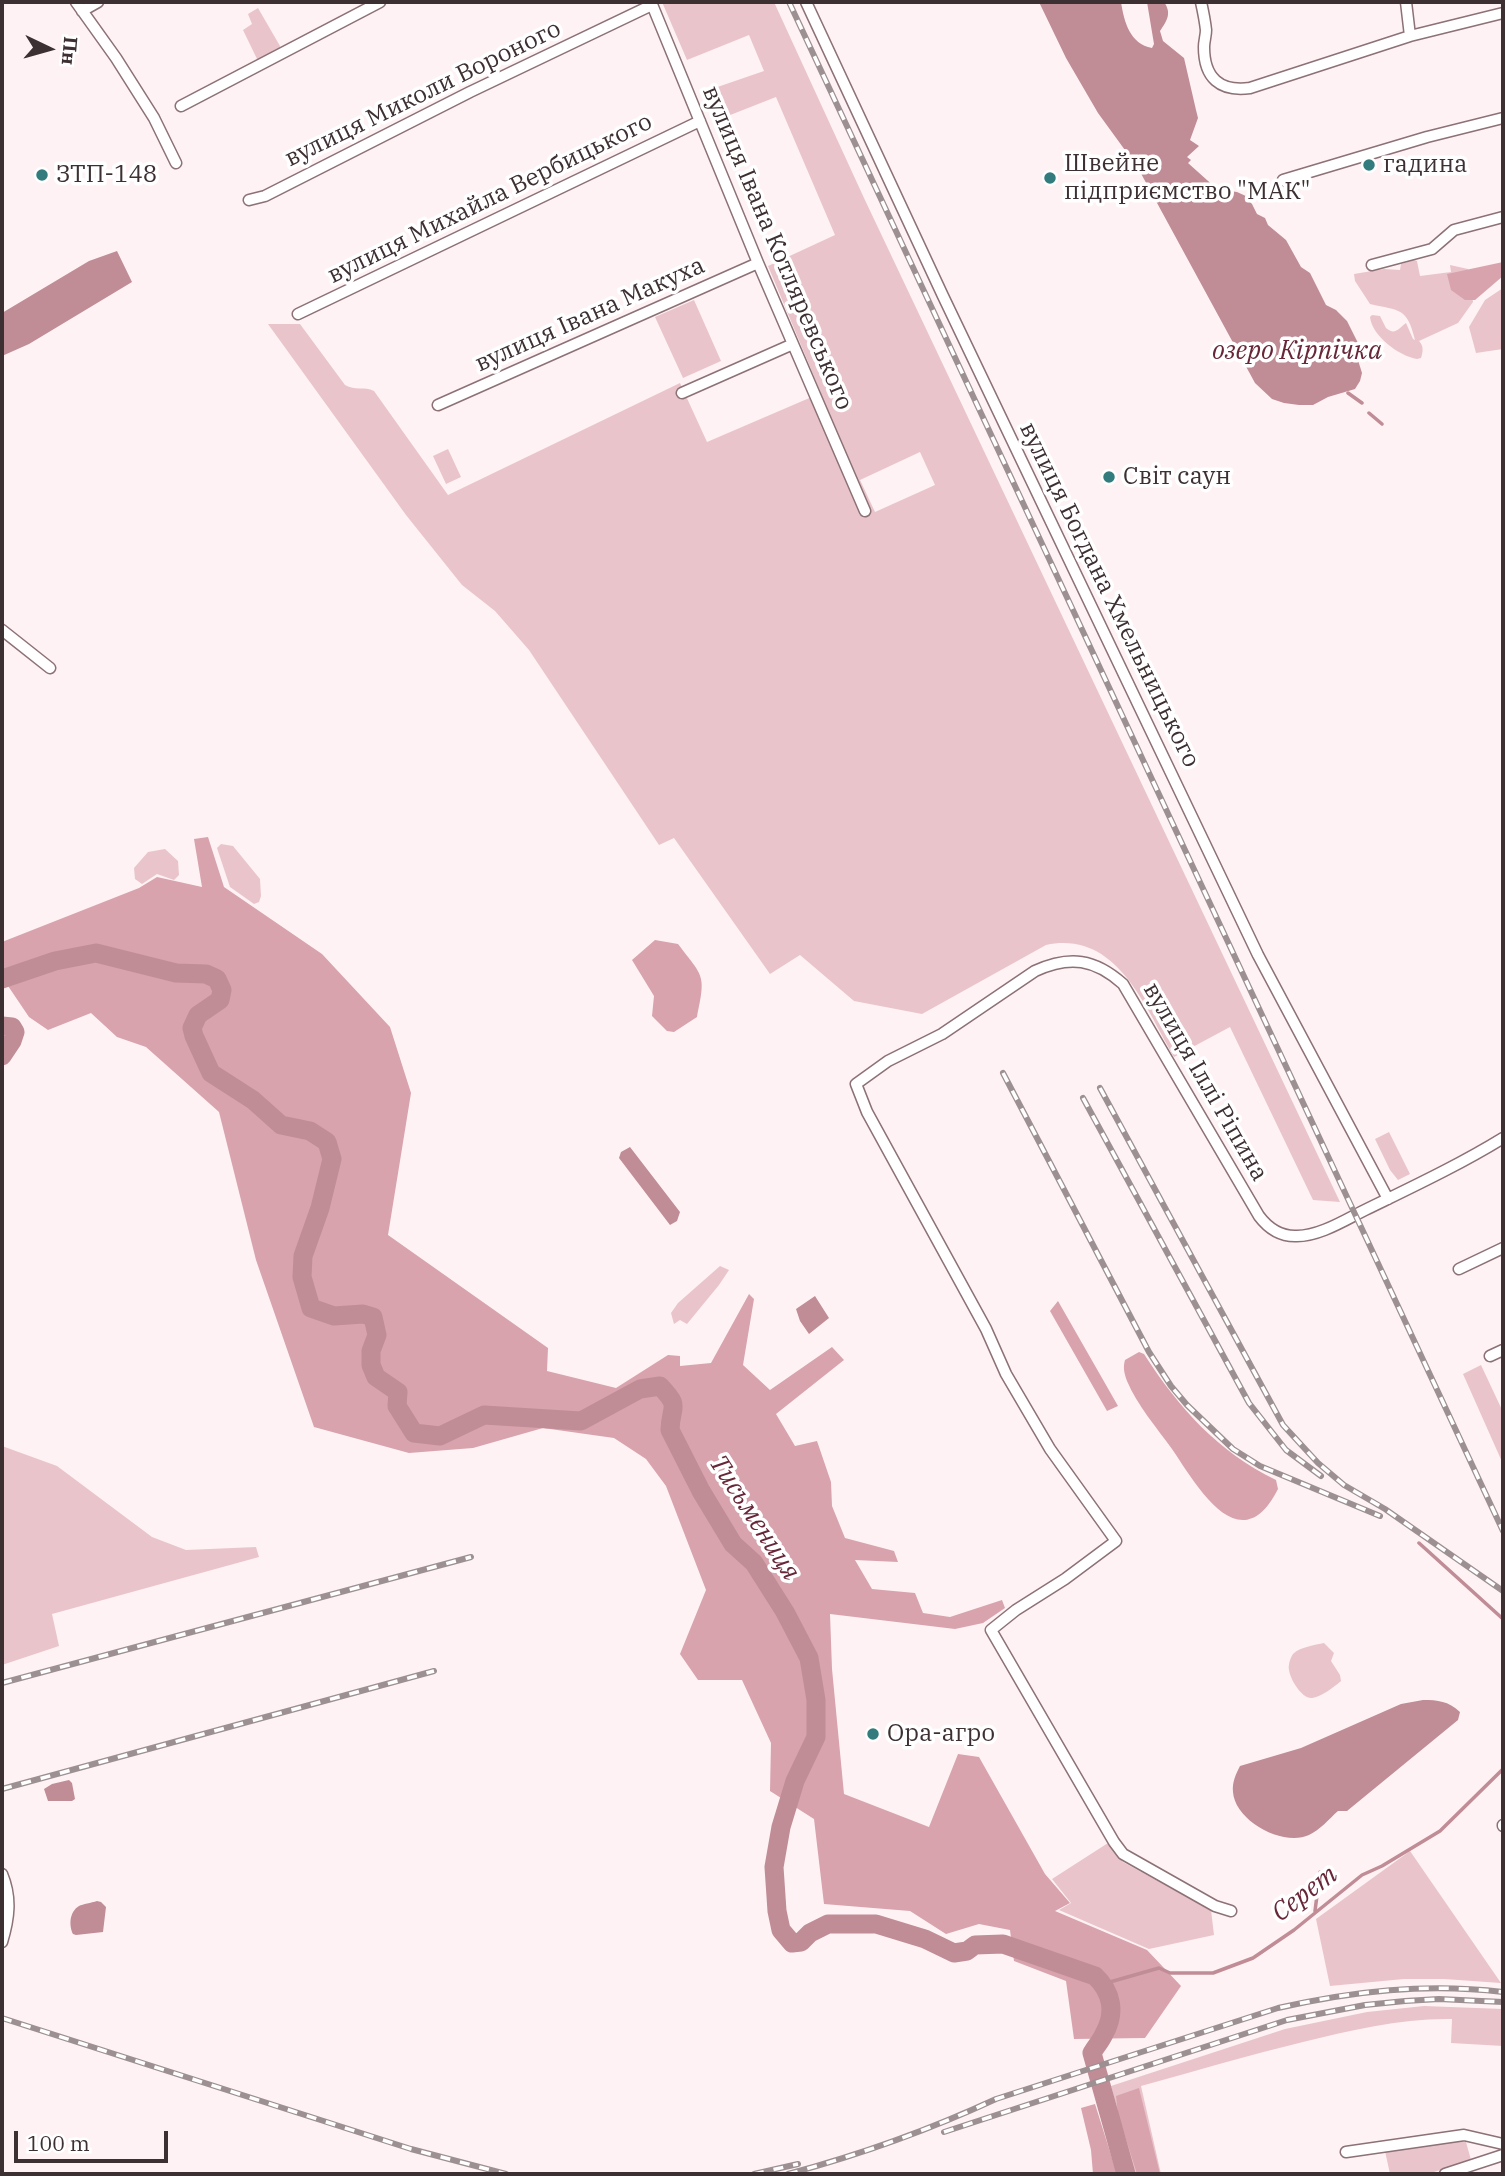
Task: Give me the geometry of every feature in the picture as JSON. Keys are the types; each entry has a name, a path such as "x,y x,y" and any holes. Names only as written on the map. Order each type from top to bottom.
{"street":[{"path":"98,2 79,6 154,118 176,163"},
{"path":"181,106 380,2"},
{"name":"вулиця Богдана Хмельницького","path":"807,2 943,296 1252,943 1388,1199"},
{"path":"1201,2 1209,73 1215,82 1236,90 1250,88 1410,36 1503,13"},
{"path":"1406,2 1410,36"},
{"name":"вулиця Івана Котляревського","path":"652,4 758,263 865,510"},
{"name":"вулиця Миколи Вороного","path":"249,200 265,196 652,4"},
{"path":"1283,180 1427,137 1503,118"},
{"name":"вулиця Михайла Вербицького","path":"298,314 700,121"},
{"path":"1372,265 1432,249 1454,230 1503,217"},
{"name":"вулиця Івана Макуха","path":"438,405 758,263"},
{"path":"682,393 793,344"},
{"path":"2,630 50,668"},
{"name":"вулиця Іллі Ріпина","path":"1231,1911 1215,1906 1123,1854 991,1630 1116,1542 1050,1449 1006,1374 986,1329 867,1112 856,1084 888,1061 942,1034 1035,971 1065,961 1084,962 1102,968 1123,984 1259,1216 1267,1226 1282,1234 1310,1234 1388,1199 1503,1138"},
{"path":"1459,1269 1503,1248"},
{"path":"1490,1356 1503,1350"},
{"path":"2,1874 9,1899 2,1942"},
{"path":"1346,2152 1464,2135 1503,2144"},
{"path":"1445,2174 1503,2154"}],"shaded area":[{"path":"662,2 774,2 864,198 1340,1202 1313,1200 1230,1027 1174,1057 1152,1016 1126,977 1110,961 1092,949 1071,943 1046,945 922,1014 854,1001 800,955 770,974 674,838 659,845 529,650 495,611 462,585 406,515 268,324 300,324 345,385 374,391 448,495 680,383 707,442 821,393 768,266 835,235 776,97 715,121 703,92 764,71 749,35 687,60","holes":["920,452 935,485 875,512 860,480"]},
{"path":"258,8 280,46 279,50 258,61 243,30 252,24 248,14"},
{"path":"1417,261 1420,276 1451,272 1450,265 1468,269 1473,302 1458,323 1419,341 1423,351 1421,358 1417,359 1395,349 1381,338 1372,324 1372,315 1380,316 1386,328 1392,331 1406,323 1415,340 1405,316 1401,312 1370,304 1355,281 1354,274 1384,269 1400,270 1401,264"},
{"path":"1503,262 1503,276 1475,300 1465,300 1451,290 1447,274"},
{"path":"1503,288 1503,349 1476,353 1469,327 1485,300"},
{"path":"694,300 721,361 683,378 655,317"},
{"path":"448,449 461,477 446,484 433,456"},
{"path":"208,837 224,887 322,954 390,1027 411,1093 388,1235 548,1348 547,1371 616,1388 668,1355 680,1356 680,1366 711,1363 749,1294 754,1299 743,1365 770,1390 832,1347 844,1360 776,1414 795,1446 817,1441 831,1482 832,1506 845,1538 894,1551 898,1562 855,1560 872,1589 915,1593 923,1613 950,1617 1002,1600 1005,1608 983,1623 955,1629 830,1614 832,1669 844,1794 929,1827 958,1754 979,1757 1045,1874 1070,1903 1055,1911 1147,1950 1181,1986 1145,2038 1074,2039 1066,1981 1014,1961 1010,1930 979,1924 946,1934 910,1911 824,1904 814,1819 770,1791 771,1743 742,1680 698,1680 680,1654 706,1590 666,1486 646,1459 614,1438 543,1428 473,1448 409,1453 314,1427 256,1260 219,1112 146,1047 117,1037 91,1013 48,1030 29,1017 2,977 2,942 139,888 157,877 202,887 194,839"},
{"path":"221,844 233,846 260,879 259,902 254,904 230,887 217,848"},
{"path":"165,849 178,861 179,875 174,880 157,874 142,884 135,879 134,868 148,852"},
{"path":"655,940 678,944 701,977 697,1017 674,1032 667,1031 652,1016 654,996 632,960"},
{"path":"1389,1132 1410,1174 1398,1180 1375,1139"},
{"path":"720,1266 729,1270 719,1285 687,1324 680,1320 674,1324 671,1313 678,1303"},
{"path":"1058,1301 1118,1406 1107,1411 1050,1311"},
{"path":"1139,1352 1144,1354 1185,1410 1218,1442 1255,1469 1276,1480 1278,1489 1264,1510 1249,1519 1234,1519 1220,1510 1193,1481 1142,1408 1127,1381 1125,1360"},
{"path":"1481,1365 1503,1412 1503,1464 1463,1374"},
{"path":"2,1446 57,1466 152,1537 186,1550 256,1547 259,1557 52,1614 59,1646 2,1665"},
{"path":"1324,1643 1334,1653 1331,1661 1341,1681 1319,1696 1308,1697 1294,1683 1289,1670 1290,1662 1293,1654 1300,1650"},
{"path":"1108,1843 1123,1862 1211,1910 1214,1935 1149,1949 1059,1910 1071,1903 1052,1879"},
{"path":"1410,1851 1501,1983 1404,1979 1330,1986 1316,1919"},
{"path":"1424,2006 1503,2009 1503,2046 1451,2043 1452,2019 1415,2020 1321,2038 1141,2086 1161,2174 1135,2174 1111,2086 1285,2029 1367,2012"},
{"path":"1139,2088 1160,2174 1137,2174 1118,2114 1116,2096"},
{"path":"1095,2104 1117,2174 1093,2174 1091,2150 1081,2108"},
{"path":"1466,2142 1471,2160 1428,2174 1390,2174 1385,2151"}],"water":[{"name":"озеро Кірпічка","path":"1039,2 1121,2 1126,24 1133,37 1144,46 1152,48 1154,44 1147,2 1164,2 1168,17 1160,31 1163,41 1184,58 1198,118 1190,140 1199,146 1187,157 1191,160 1188,163 1217,189 1248,197 1257,214 1265,218 1268,225 1286,240 1301,267 1310,273 1326,305 1347,321 1358,343 1357,357 1362,373 1355,389 1328,397 1313,405 1299,405 1272,399 1255,383 1138,168 1098,113 1066,58"},
{"path":"117,251 132,282 29,344 2,356 2,313 89,261"},
{"path":"630,1147 680,1212 677,1221 670,1225 619,1158 621,1152"},
{"path":"815,1296 829,1318 809,1334 796,1309"},
{"path":"1423,1700 1451,1705 1460,1712 1458,1720 1347,1811 1338,1811 1313,1833 1298,1838 1274,1834 1251,1822 1236,1803 1233,1785 1240,1766 1301,1748 1401,1704"},
{"path":"69,1780 75,1799 48,1801 44,1789"},
{"path":"97,1901 106,1907 103,1932 73,1934 73,1912 79,1906"}],"waterway":[{"path":"1348,393 1362,403"},
{"path":"1369,413 1382,424"},
{"name":"Тисьмениця","path":"2,979 55,961 96,953 176,973 206,974 217,979 222,990 220,1000 198,1015 192,1028 211,1073 253,1100 281,1125 310,1131 327,1142 332,1159 320,1208 303,1256 302,1277 311,1308 334,1316 363,1314 373,1317 377,1335 371,1351 371,1365 376,1377 398,1392 397,1406 414,1433 440,1436 484,1415 581,1421 640,1389 660,1386 673,1403 670,1430 701,1491 733,1544 754,1563 785,1612 809,1658 816,1700 816,1737 795,1781 781,1827 774,1867 781,1930 792,1943 801,1942 810,1933 828,1924 876,1924 925,1939 954,1953 967,1951 975,1945 1003,1944 1095,1976 1105,1989 1111,2011 1108,2026 1092,2053 1126,2174"},
{"name":"Тисьмениця","path":"2,1026 12,1027 15,1032 2,1056"},
{"path":"1419,1543 1503,1619"},
{"name":"Серет","path":"1103,1984 1159,1968 1170,1973 1213,1973 1253,1958 1294,1930 1362,1875 1440,1831 1503,1769"},
{"path":"1315,1911 1320,1872"}],"railway":[{"path":"789,2 1503,1531"},
{"path":"1003,1073 1149,1352 1187,1405 1233,1449 1260,1466 1380,1516"},
{"path":"1100,1088 1283,1425 1318,1463 1344,1485 1385,1509 1503,1591"},
{"path":"1083,1098 1249,1403 1286,1450 1321,1476"},
{"path":"2,1683 471,1557"},
{"path":"2,1789 434,1671"},
{"path":"788,2174 894,2141 996,2099 1278,2008 1390,1990 1446,1988 1503,1992"},
{"path":"944,2132 1287,2020 1365,2005 1405,2001 1439,1999 1503,2002"},
{"path":"2,2018 411,2149 506,2174"},
{"path":"754,2174 798,2164"}],"place":[{"name":"гадина","path":"1369,165"},
{"name":"ЗТП-148","path":"42,175"},
{"name":"Швейне підприємство \"МАК\"","path":"1050,178"},
{"name":"Світ саун","path":"1109,477"},
{"name":"Ора-агро","path":"873,1734"}]}
